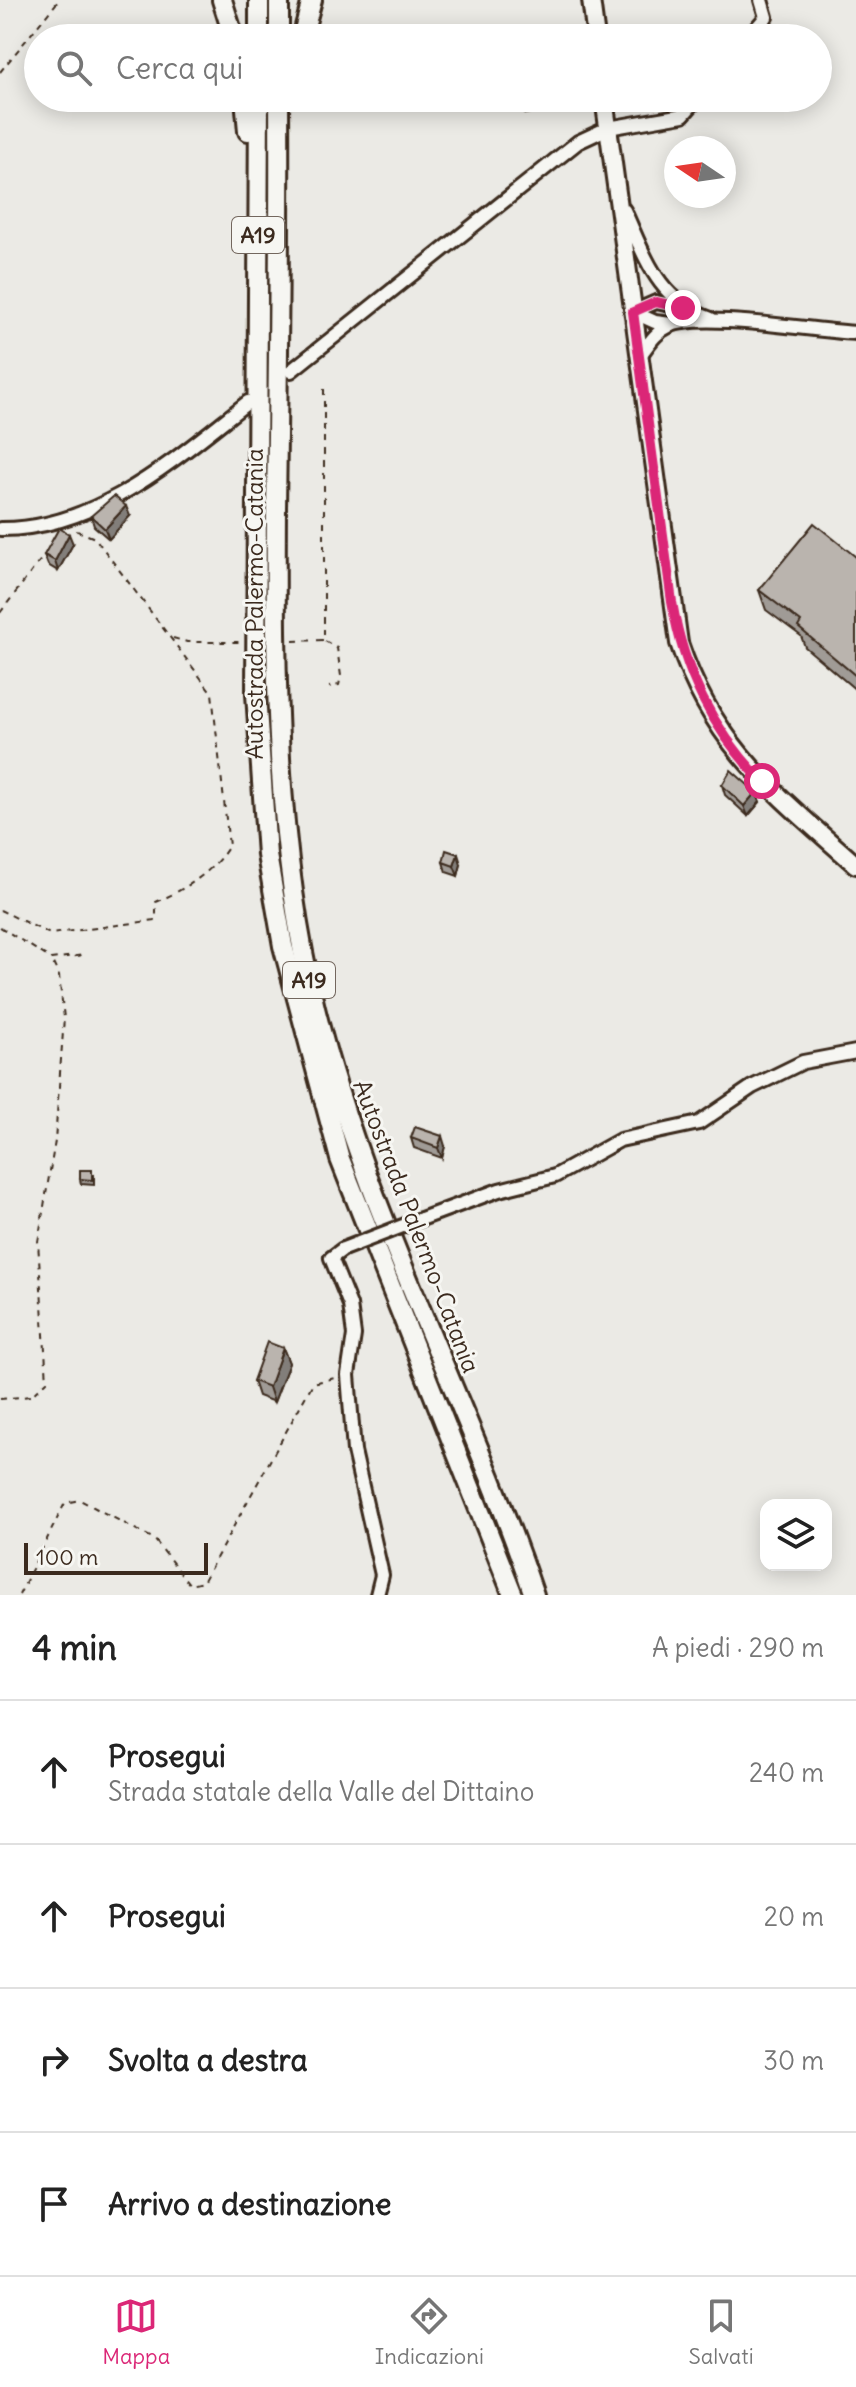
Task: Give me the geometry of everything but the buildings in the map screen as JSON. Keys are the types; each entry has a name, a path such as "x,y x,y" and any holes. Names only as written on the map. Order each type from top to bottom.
{"highway":[{"path":"222,0 230,24"},
{"path":"259,0 259,24"},
{"path":"279,0 279,24"},
{"path":"306,24 312,0"},
{"path":"246,112 249,145 248,278 258,372"},
{"name":"Autostrada Palermo-Catania","path":"259,112 259,770 267,855 283,946 340,1159 499,1557 511,1595"},
{"name":"Autostrada Palermo-Catania","path":"279,112 275,694 287,853 301,939 319,1022 359,1153 534,1595"},
{"path":"280,170 289,112"}],"main road":[{"path":"591,0 594,24"},
{"path":"606,112 672,602 689,672 719,730 737,755 856,865"}],"street":[{"path":"760,24 766,17 761,0"},
{"path":"291,371 578,142 608,128 671,119 686,112"},
{"path":"618,198 645,260 683,308"},
{"path":"633,312 656,302 683,308 718,322"},
{"path":"633,312 655,322 672,324 718,322 856,333"},
{"path":"639,357 659,331 672,324"},
{"path":"0,529 26,529 74,516 147,481 248,402"},
{"path":"388,1595 354,1451 348,1375 354,1335 350,1305 331,1258 343,1249 499,1190 555,1176 620,1140 699,1123 752,1087 803,1062 856,1052"},
{"path":"520,1555 540,1595"},
{"path":"377,1595 382,1575"}],"path":[{"path":"39,24 59,0"},
{"path":"0,72 24,43"},
{"path":"324,388 324,640"},
{"path":"0,910 50,934 156,920 156,902 181,892 221,859 229,846 212,693 95,538 66,527 74,516"},
{"path":"0,613 47,551"},
{"path":"170,637 187,642 243,642"},
{"path":"289,641 324,640 337,648 341,676 339,685 329,687"},
{"path":"0,927 51,959 59,976 64,1018 55,1141 38,1242 47,1381 31,1396 0,1399"},
{"path":"51,959 84,955"},
{"path":"19,1595 65,1503 80,1500 154,1539 190,1585 203,1582 313,1383 348,1375"}],"route":[{"path":"683,308 656,302 633,312 672,602 679,643 701,699 737,755 762,781"}]}
